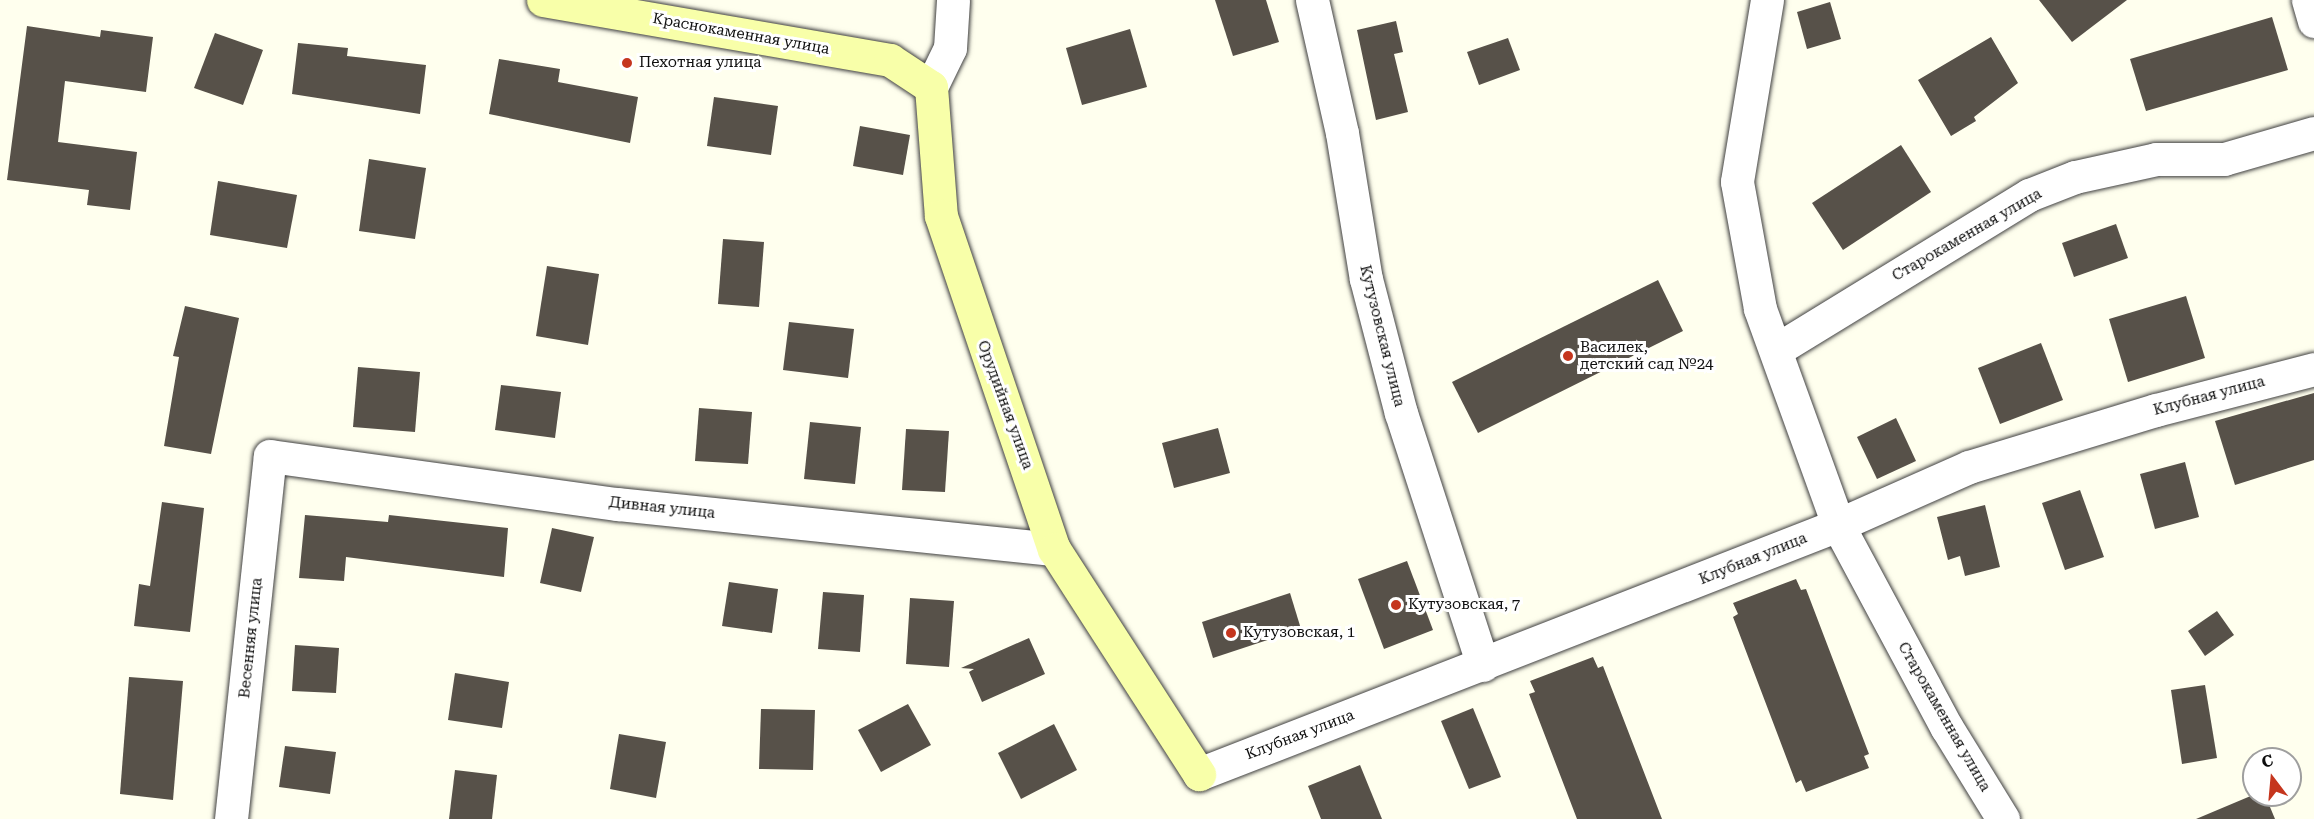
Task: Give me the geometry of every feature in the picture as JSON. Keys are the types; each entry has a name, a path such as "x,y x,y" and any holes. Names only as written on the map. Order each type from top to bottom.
{"street":[{"name":"Краснокаменная улица","path":"543,0 890,60 931,87"},
{"path":"931,87 950,48 953,0"},
{"name":"Кутузовская улица","path":"1312,0 1342,133 1366,279 1401,412 1483,665"},
{"name":"Старокаменная улица","path":"1767,0 1737,182 1760,309 1838,525 1947,728 2003,819"},
{"path":"2308,0 2314,21"},
{"name":"Орудийная улица","path":"931,87 941,216 1054,549 1199,774"},
{"name":"Старокаменная улица","path":"1776,350 2029,195 2075,177 2156,159 2224,159 2314,133"},
{"name":"Клубная улица","path":"1199,774 1838,525 1969,467 2156,410 2314,369"},
{"name":"Дивная улица","path":"270,456 618,504 1054,549"},
{"name":"Весенняя улица","path":"231,819 270,456"}],"building":[{"path":"1215,0 1266,0 1279,42 1233,56"},
{"path":"2039,0 2127,0 2072,42"},
{"path":"1830,2 1841,39 1807,49 1797,12"},
{"path":"2272,17 2288,70 2146,111 2130,59"},
{"path":"1396,21 1403,52 1394,54 1408,112 1376,120 1357,30"},
{"path":"27,26 100,37 101,30 153,37 146,92 65,81 58,142 137,152 130,210 87,205 89,190 7,180"},
{"path":"1130,29 1147,87 1082,105 1066,48"},
{"path":"215,33 263,50 243,105 194,88"},
{"path":"1991,37 2018,83 1974,117 1976,121 1951,136 1918,80"},
{"path":"1508,38 1520,70 1479,85 1467,52"},
{"path":"298,43 348,48 347,56 426,65 420,114 292,94"},
{"path":"499,59 560,69 558,82 638,97 630,143 489,114"},
{"path":"714,97 778,106 771,155 707,146"},
{"path":"860,126 910,135 903,175 853,166"},
{"path":"1901,145 1931,192 1843,250 1812,203"},
{"path":"369,159 426,168 415,239 359,231"},
{"path":"218,181 297,195 287,248 210,235"},
{"path":"2116,224 2128,258 2074,277 2062,243"},
{"path":"723,239 764,242 759,307 718,304"},
{"path":"547,266 599,274 588,345 536,336"},
{"name":"Василек, детский сад №24","path":"1658,280 1683,331 1478,433 1452,382"},
{"path":"2186,296 2205,358 2128,382 2109,319"},
{"path":"185,306 239,318 211,454 164,446 179,357 173,356"},
{"path":"789,322 854,329 848,378 783,370"},
{"path":"2041,343 2063,400 2000,424 1978,368"},
{"path":"358,367 420,372 415,432 353,427"},
{"path":"501,385 561,392 555,438 495,430"},
{"path":"2314,393 2314,460 2235,485 2215,421"},
{"path":"699,408 752,412 748,464 695,461"},
{"path":"1896,418 1916,461 1877,479 1857,437"},
{"path":"810,422 861,427 855,484 804,479"},
{"path":"1218,428 1230,473 1174,488 1162,443"},
{"path":"906,429 949,431 945,492 902,490"},
{"path":"2185,462 2199,517 2155,529 2140,474"},
{"path":"2080,490 2104,557 2065,570 2042,503"},
{"path":"162,502 204,508 190,632 134,626 139,584 150,586"},
{"path":"1985,505 2000,567 1965,576 1960,556 1948,560 1937,517"},
{"path":"305,515 388,522 389,515 508,528 504,577 346,557 344,581 299,578"},
{"path":"552,528 594,537 581,592 540,583"},
{"name":"Кутузовская, 7","path":"1407,561 1433,630 1384,649 1358,579"},
{"path":"1796,579 1801,590 1806,589 1869,754 1864,756 1869,768 1806,792 1801,780 1796,783 1733,617 1738,614 1733,603"},
{"path":"729,582 778,589 772,633 722,626"},
{"path":"823,592 864,595 860,652 818,649"},
{"path":"1290,593 1301,629 1213,658 1202,622"},
{"path":"910,598 954,601 949,667 906,664"},
{"path":"2217,611 2234,635 2205,656 2188,631"},
{"path":"1029,638 1045,674 982,702 969,672 974,669 961,668"},
{"path":"295,645 339,648 336,693 292,691"},
{"path":"1593,657 1598,668 1603,666 1662,819 1577,819 1529,694 1535,692 1530,681"},
{"path":"455,673 509,682 502,728 448,720"},
{"path":"129,677 183,681 173,800 120,794"},
{"path":"2205,685 2217,758 2182,764 2171,690"},
{"path":"908,704 931,745 881,772 858,730"},
{"path":"1473,708 1501,777 1469,789 1441,721"},
{"path":"761,709 815,710 813,770 759,769"},
{"path":"1054,724 1077,770 1021,799 998,753"},
{"path":"619,734 666,742 656,798 610,789"},
{"path":"285,746 336,752 330,794 279,787"},
{"path":"1360,765 1382,819 1321,819 1308,786"},
{"path":"455,770 497,775 492,819 449,819"},
{"path":"2242,800 2242,807 2270,807 2275,819 2196,819"}],"place":[{"name":"Пехотная улица","path":"627,63"},
{"name":"Василек, детский сад №24","path":"1568,356"},
{"name":"Кутузовская, 7","path":"1396,605"},
{"name":"Кутузовская, 1","path":"1231,633"}]}
